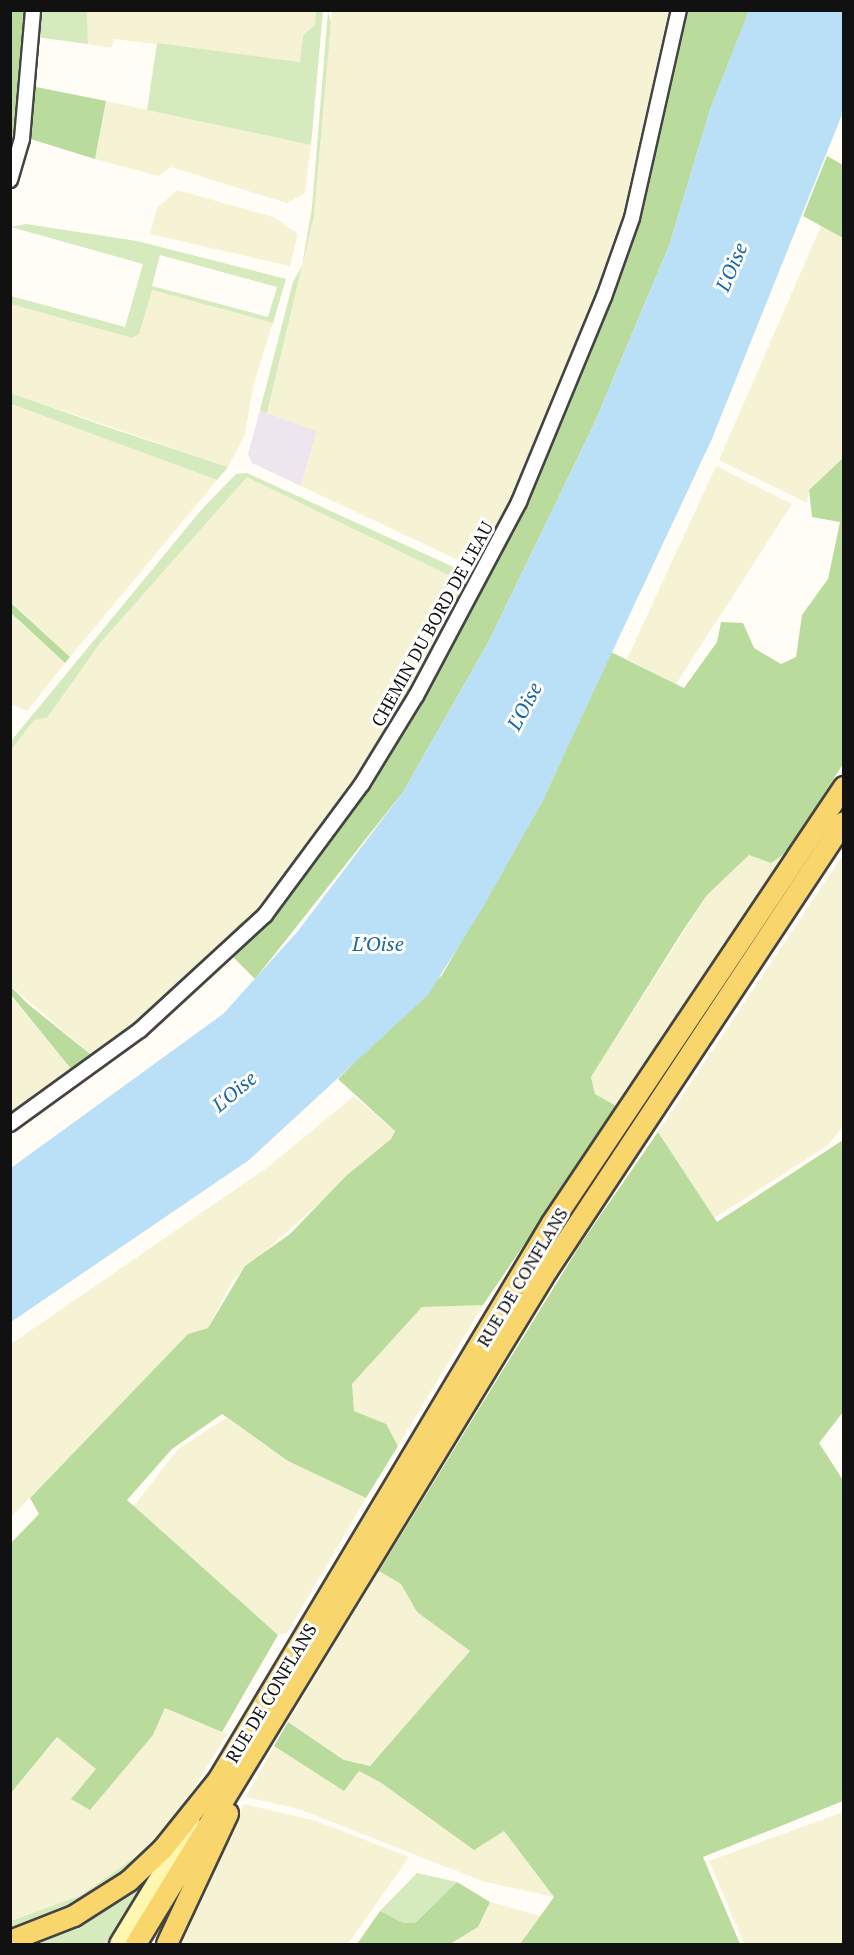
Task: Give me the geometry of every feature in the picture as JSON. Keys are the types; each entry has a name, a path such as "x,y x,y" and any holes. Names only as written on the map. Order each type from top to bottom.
{"main road":[{"name":"RUE DE CONFLANS","path":"10,1941 74,1917 129,1881 163,1849 219,1779 552,1223 843,787"},
{"name":"RUE DE CONFLANS","path":"262,1739 547,1271 843,822"},
{"path":"136,1944 262,1739"},
{"path":"167,1944 262,1739"},
{"path":"119,1944 219,1779"}],"street":[{"path":"10,180 21,139 33,10"},
{"name":"CHEMIN DU BORD DE L'EAU","path":"10,1124 140,1030 265,915 356,793 410,705 519,502 604,297 632,219 679,10"}],"shaded area":[{"path":"87,11 316,11 315,25 303,35 301,62 114,39 111,48 88,44"},
{"path":"332,11 674,11 627,224 522,483 471,566 301,486 317,431 267,413 314,216"},
{"path":"106,101 311,145 305,193 287,203 171,167 159,176 95,159"},
{"path":"177,190 273,217 298,234 290,266 150,234 157,208"},
{"path":"821,226 843,238 843,458 809,490 807,503 719,460"},
{"path":"152,290 273,323 254,383 245,434 228,467 11,393 11,304 132,338"},
{"path":"10,404 217,480 70,657 11,602"},
{"path":"260,410 317,431 301,486 252,463 248,454"},
{"path":"716,466 792,504 676,684 627,659"},
{"path":"247,476 464,582 414,682 360,771 264,907 95,1058 11,986 11,750 34,720 47,718 101,642"},
{"path":"10,613 65,663 27,711 11,704"},
{"path":"787,852 618,1107 595,1094 591,1077 707,895 749,854 758,859"},
{"path":"843,855 843,1127 827,1146 714,1218 658,1132"},
{"path":"10,995 72,1070 11,1115 10,1115"},
{"path":"354,1096 395,1131 391,1139 233,1280 208,1328 188,1334 11,1517 11,1344 268,1167"},
{"path":"462,1302 483,1305 398,1446 386,1425 354,1411 352,1384 422,1307"},
{"path":"226,1418 288,1461 366,1498 287,1633 278,1635 133,1507 178,1449"},
{"path":"379,1571 402,1584 417,1612 470,1651 370,1766 345,1760 288,1722"},
{"path":"165,1708 227,1734 183,1806 147,1849 81,1895 11,1921 11,1793 58,1737 96,1769 153,1735"},
{"path":"274,1746 344,1791 359,1771 504,1831 554,1897 482,1881 299,1809 246,1797"},
{"path":"244,1804 316,1821 409,1857 348,1944 181,1944"},
{"path":"843,1812 843,1944 744,1944 709,1861"},
{"path":"490,1902 540,1916 520,1944 450,1944 478,1927"}],"green space":[{"path":"11,11 27,11 11,161"},
{"path":"38,11 87,11 88,44 36,37"},
{"path":"316,11 323,11 311,145 147,110 157,43 300,62 303,35 315,25"},
{"path":"328,11 331,23 314,216 267,413 260,410 293,282 302,266 312,207"},
{"path":"682,11 749,11 710,110 669,246 595,422 489,641 403,792 255,979 232,956 295,885 526,505 606,300"},
{"path":"37,76 36,87 106,101 95,159 24,137 31,81"},
{"path":"827,156 843,165 843,238 803,216"},
{"path":"26,224 137,241 286,279 273,323 152,290 139,334 132,338 11,304 11,296 125,327 143,264 11,227","holes":["160,255 277,287 268,317 152,286"]},
{"path":"11,393 228,467 217,480 11,404"},
{"path":"843,458 843,764 787,852 771,863 749,855 707,895 682,932 591,1077 595,1094 618,1107 483,1305 422,1307 352,1384 354,1411 386,1424 398,1446 366,1498 288,1461 222,1414 172,1449 127,1500 278,1635 222,1732 165,1708 153,1735 90,1810 71,1799 96,1769 57,1737 11,1793 11,1543 39,1514 30,1498 188,1334 208,1328 245,1266 290,1234 346,1176 391,1139 395,1131 338,1079 442,975 541,804 611,652 684,688 717,642 721,622 743,623 754,648 781,664 796,657 802,615 828,579 840,522 812,517 809,490"},
{"path":"247,473 458,569 470,586 368,770 271,905 153,1015 81,1071 11,1119 185,982 242,921 249,925 360,771 441,633 463,582 247,477 101,642 47,718 34,720 11,750 11,741 202,509 236,474"},
{"path":"10,602 70,657 65,663 11,613"},
{"path":"10,986 28,1004 95,1058 72,1070 11,995"},
{"path":"658,1132 717,1222 843,1140 843,1412 819,1443 843,1480 843,1801 703,1857 740,1944 520,1944 554,1897 504,1831 474,1850 380,1782 359,1771 344,1791 274,1746 288,1722 344,1760 370,1766 470,1651 417,1612 401,1584 379,1571 580,1245"},
{"path":"147,1849 124,1874 79,1904 11,1932 11,1921 81,1895"},
{"path":"417,1873 457,1882 415,1923 403,1924 380,1911"},
{"path":"457,1882 490,1902 478,1927 450,1944 357,1944 380,1911 403,1923 415,1923"},
{"path":"133,1889 140,1893 110,1944 26,1944"}],"water":[{"name":"L’Oise","path":"749,10 843,11 843,112 711,441 541,804 482,909 428,995 249,1160 11,1322 11,1168 223,1014 298,931 403,792 489,641 595,422 669,246 710,110"}],"water label":[{"name":"L'Oise","path":"731,267"},
{"name":"L'Oise","path":"524,706"},
{"name":"L'Oise","path":"234,1091"}]}
